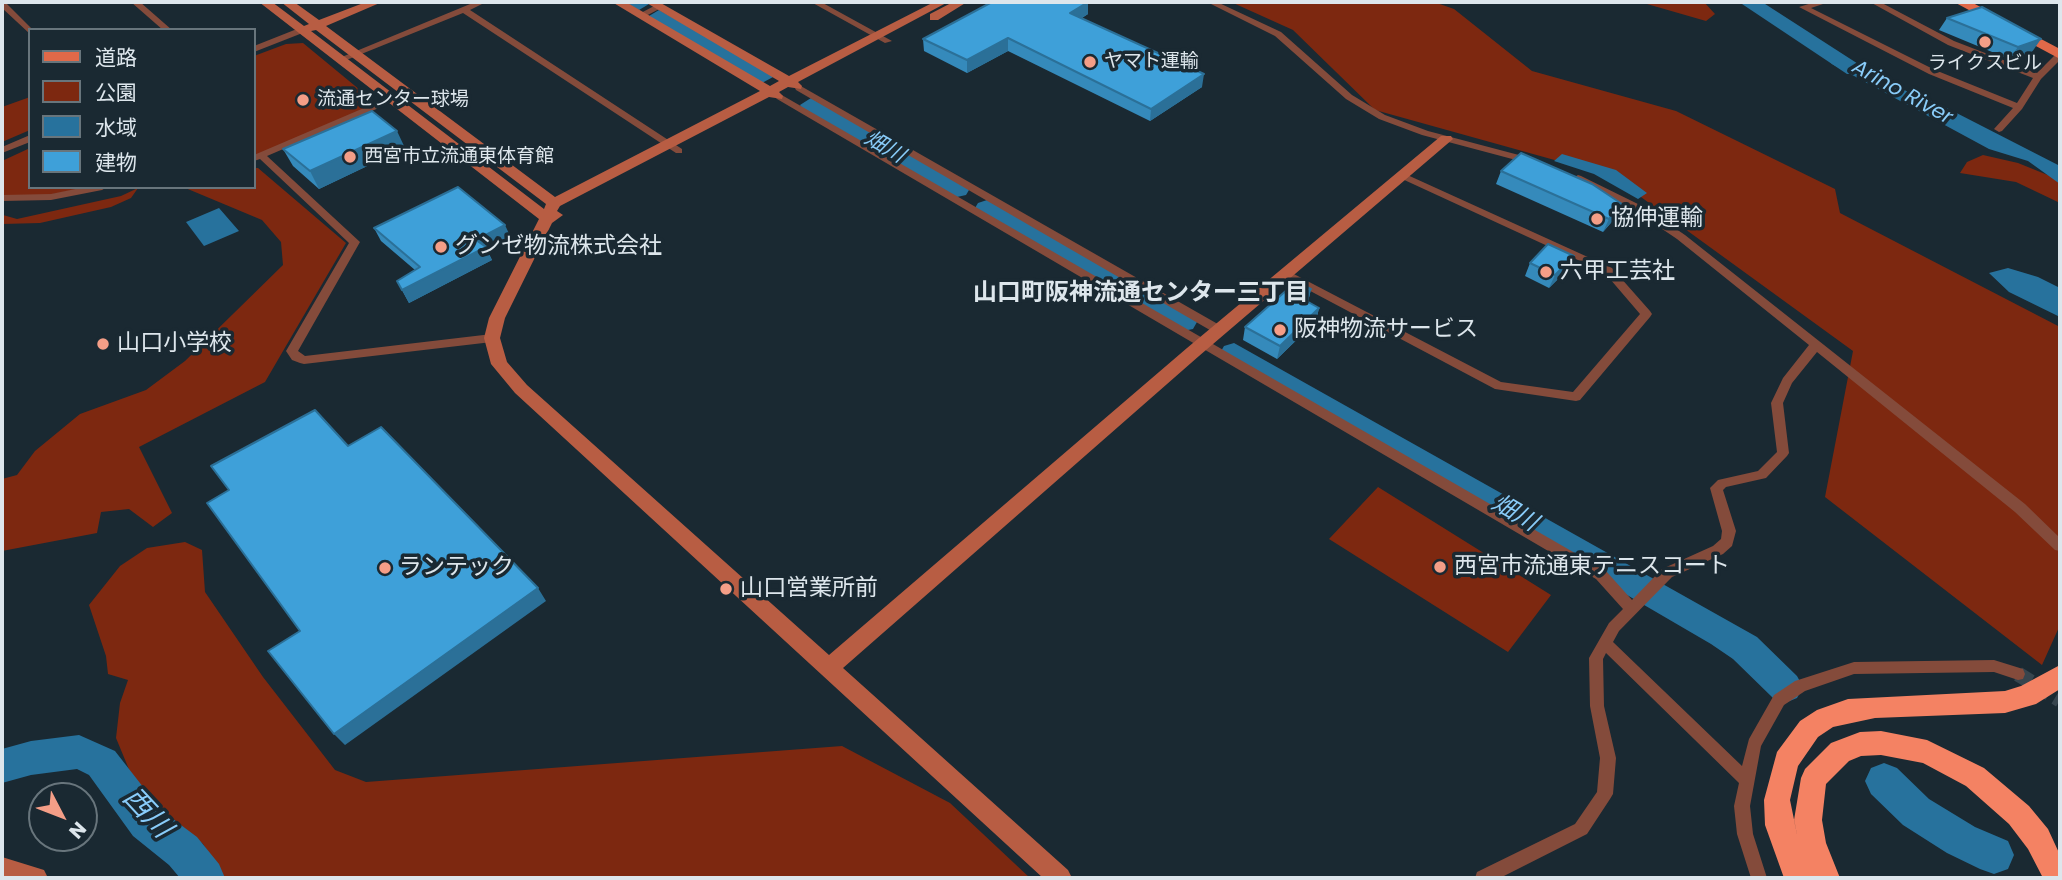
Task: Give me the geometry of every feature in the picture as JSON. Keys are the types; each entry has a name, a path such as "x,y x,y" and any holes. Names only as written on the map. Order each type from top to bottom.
{"highway":[{"path":"1798,878 1779,825 1777,800 1786,761 1808,729 1826,718 1861,709 2005,702 2027,696 2060,676"},
{"path":"1826,878 1812,843 1808,820 1814,778 1840,752 1860,744 1881,743 1927,752 1975,777 2019,815 2038,839 2057,878"}],"main road":[{"path":"1961,2 2060,55"}],"street":[{"path":"135,2 166,28"},
{"path":"265,2 548,219"},
{"path":"287,2 554,203"},
{"path":"256,48 376,2"},
{"path":"341,59 482,2"},
{"path":"618,2 959,204 1601,575 1631,609"},
{"path":"815,2 883,38"},
{"path":"883,38 942,2"},
{"path":"961,2 883,38 673,147 554,203 497,318 492,338 499,364 521,389 1060,878"},
{"path":"1211,2 1278,34 1334,86 1364,107 1404,126 1545,165"},
{"path":"1825,2 1800,8 1922,67 2019,107"},
{"path":"1874,2 1951,43 2038,77"},
{"path":"2,4 28,30"},
{"path":"641,15 655,4 1219,330"},
{"path":"463,9 673,147"},
{"path":"1999,129 2019,107 2038,77 2060,55"},
{"path":"392,99 258,157 355,242 292,351 296,357 304,360 492,338"},
{"path":"2,150 28,139"},
{"path":"830,667 1202,344 1446,139"},
{"path":"548,219 673,147"},
{"path":"1568,174 1616,195 1659,221 2020,508 2060,546"},
{"path":"1286,274 1499,386 1576,397 1646,314 1608,270 1404,176"},
{"path":"2,198 51,197 92,189"},
{"path":"959,204 978,191"},
{"path":"1483,878 1581,829 1605,794 1608,758 1597,706 1596,658 1604,642 1631,609 1667,573 1718,550 1727,542 1728,531 1716,488 1723,483 1762,475 1783,453 1777,403 1787,381 1815,346"},
{"path":"1604,642 1746,780"},
{"path":"1759,878 1745,834 1742,806 1754,744 1779,700 1800,686 1854,668 1993,666 2018,674"},
{"path":"2,868 36,878"}],"green space":[{"path":"1231,2 1434,2 1454,9 1532,71 1676,111 1835,189 1840,213 2060,327 2060,625 2042,665 1825,497 1853,351 1612,176 1375,110 1293,30"},
{"path":"1640,2 1704,2 1715,14 1706,21"},
{"name":"流通センター球場","path":"303,43 377,104 256,155 256,55 286,44"},
{"path":"28,98 28,131 2,142 2,107"},
{"path":"28,149 28,189 80,189 48,195 2,195 2,161"},
{"path":"1983,155 2018,163 2060,180 2060,203 2016,182 1960,173 1967,162"},
{"path":"258,168 346,243 265,382 139,447 172,513 153,527 129,509 101,512 97,533 2,551 2,479 17,475 35,451 80,414 146,390 185,361 283,265 281,242 262,220 188,189 256,189"},
{"path":"137,189 131,198 111,207 40,223 2,224 3,215 17,219 121,196"},
{"name":"西宮市流通東テニスコート","path":"1378,487 1551,595 1508,652 1329,539"},
{"path":"185,542 202,550 205,592 263,677 335,770 366,782 842,746 950,803 1030,878 224,878 203,844 163,810 133,779 116,738 120,703 128,680 108,674 106,656 89,605 120,566 147,548"}],"water":[{"path":"1827,45 1884,82 1939,104 2060,166 2060,184 2028,161 1989,149 1832,64 1816,48"},
{"path":"1562,154 1616,170 1647,193 1638,199 1594,174 1554,161"},
{"path":"219,208 239,231 204,246 186,222"},
{"path":"2008,268 2038,277 2060,288 2060,317 2009,292 1989,273"}],"building":[{"name":"ヤマト運輸","path":"992,2 1088,2 1070,13 1204,74 1151,109 1008,38 967,60 923,39"},
{"path":"1982,7 2041,39 2018,47 1947,18"},
{"path":"372,111 397,131 310,171 283,149"},
{"path":"1521,153 1592,184 1622,204 1609,219 1501,171"},
{"name":"グンゼ物流株式会社","path":"458,187 505,225 476,240 486,247 402,290 397,281 420,267 374,228"},
{"path":"1548,244 1574,256 1555,275 1530,263"},
{"name":"阪神物流サービス","path":"1297,281 1311,289 1301,298 1319,308 1280,346 1245,327"},
{"name":"ランテック","path":"315,410 348,446 381,427 538,588 334,734 268,651 300,631 207,503 229,490 211,466"}],"waterway":[{"name":"畑川","path":"635,2 639,4"},
{"name":"Arino River","path":"1749,2 1855,69"},
{"name":"畑川","path":"659,16 762,77"},
{"name":"畑川","path":"811,105 957,190"},
{"name":"畑川","path":"987,208 1183,322"},
{"name":"畑川","path":"1234,353 1723,634 1745,648 1785,687"},
{"name":"西川","path":"2,766 31,758 79,752 102,763 147,823 183,851 205,878"},
{"name":"畑川","path":"1884,781 1916,812 1961,840 1994,855"}],"tunnel":[{"path":"2018,674 2060,700"}],"place":[{"name":"ライクスビル","path":"1985,42"},
{"name":"ヤマト運輸","path":"1090,62"},
{"name":"流通センター球場","path":"303,100"},
{"name":"西宮市立流通東体育館","path":"350,157"},
{"name":"協伸運輸","path":"1597,219"},
{"name":"グンゼ物流株式会社","path":"441,247"},
{"name":"六甲工芸社","path":"1546,272"},
{"name":"阪神物流サービス","path":"1280,330"},
{"name":"山口小学校","path":"103,344"},
{"name":"西宮市流通東テニスコート","path":"1440,567"},
{"name":"ランテック","path":"385,568"},
{"name":"山口営業所前","path":"726,589"}],"district":[{"name":"山口町阪神流通センター三丁目","path":"1141,294"}]}
